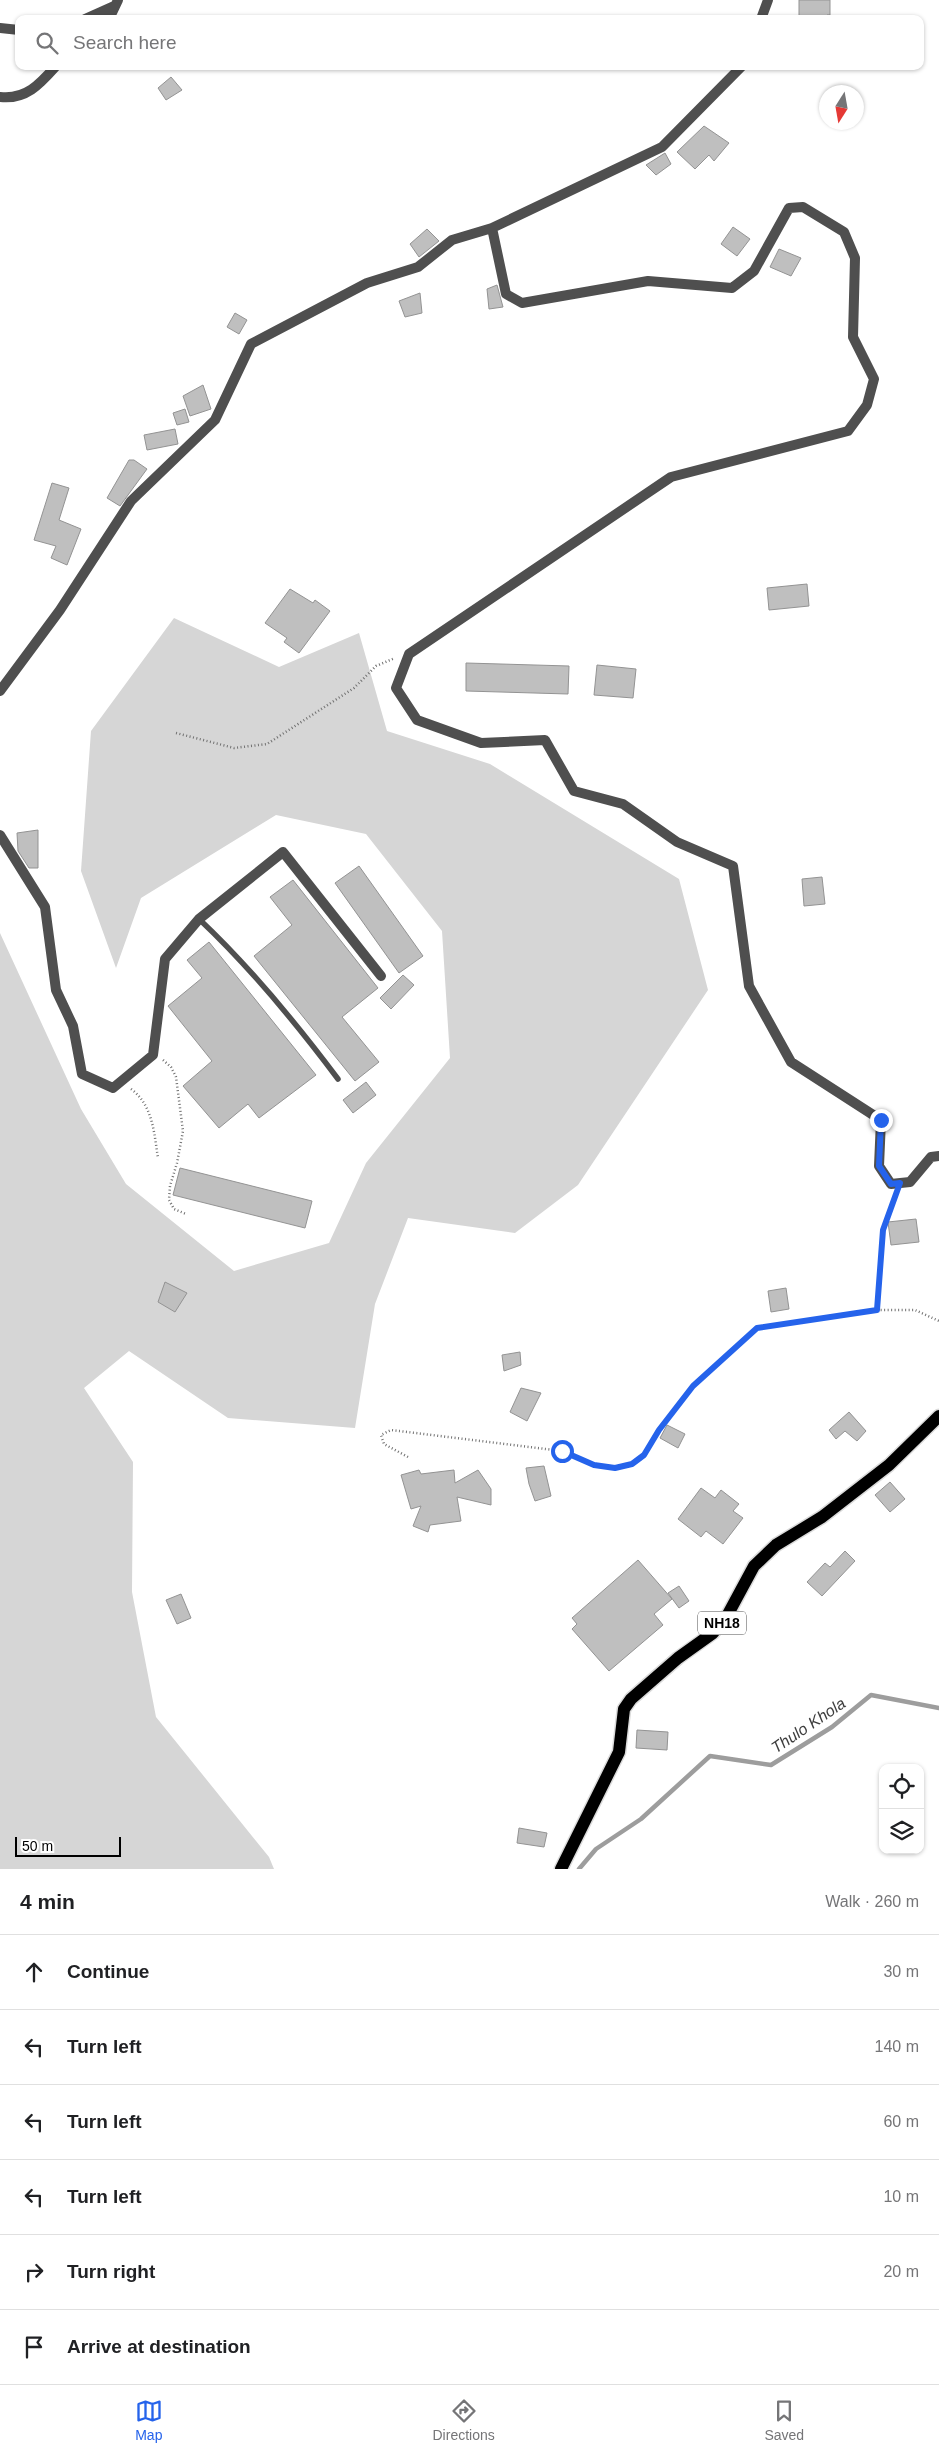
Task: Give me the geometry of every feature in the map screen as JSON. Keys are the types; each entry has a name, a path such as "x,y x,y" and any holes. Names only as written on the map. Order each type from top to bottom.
{"main road":[{"name":"NH18","path":"561,1869 619,1752 624,1709 631,1699 678,1658 713,1633 728,1616 754,1566 776,1544 822,1517 889,1465 939,1416"}],"street":[{"path":"762,15 768,0"},
{"path":"93,15 116,3"},
{"path":"111,15 116,3"},
{"path":"0,28 15,30"},
{"path":"0,97 21,96 34,90 52,70"},
{"path":"0,691 60,610 131,501 215,420 251,344 367,283 418,267 452,240 492,228 662,147 738,70"},
{"path":"492,228 506,294 522,303 648,281 732,288 754,271 789,208 803,206 844,232 855,258 853,337 874,379 867,405 848,431 671,477 409,654 396,688 417,720 481,743 545,740 574,791 623,804 677,842 733,866 749,986 791,1062 881,1120 879,1166 891,1184 910,1182 931,1158 939,1156"},
{"path":"0,835 45,907 56,990 73,1026 82,1074 113,1088 153,1054 165,959 199,920 283,852 381,976"}],"lane":[{"path":"199,920 230,948 316,1049 338,1079"}],"path":[{"path":"176,733 234,748 267,744 354,688 376,666 400,655"},
{"path":"153,1054 172,1067 176,1077 183,1131 177,1163 170,1186 169,1200 174,1209 186,1214"},
{"path":"113,1088 117,1091 131,1089 143,1098 149,1112 158,1158"},
{"path":"877,1310 883,1230 900,1183"},
{"path":"408,1457 384,1444 381,1435 391,1430 562,1451 594,1465 615,1468 632,1464 644,1455 659,1430 693,1386 757,1328 877,1310 915,1310 939,1321"}],"shaded area":[{"path":"174,618 279,667 359,633 387,731 490,764 679,879 708,990 578,1185 515,1233 408,1218 375,1304 355,1428 228,1418 129,1351 84,1388 133,1462 132,1592 156,1717 269,1857 274,1869 0,1869 0,933 81,1109 126,1184 234,1271 329,1243 366,1163 450,1058 442,931 366,834 276,815 141,898 116,968 81,871 91,731"}],"building":[{"path":"799,0 830,0 830,15 799,15"},
{"path":"171,77 182,90 166,100 158,88"},
{"path":"704,126 729,143 714,161 709,155 695,169 677,152"},
{"path":"665,153 671,164 656,175 646,165"},
{"path":"733,227 750,239 737,256 721,244"},
{"path":"427,229 439,241 419,257 410,244"},
{"path":"779,249 801,258 791,276 770,267"},
{"path":"497,285 503,307 489,309 487,289"},
{"path":"420,293 422,313 405,317 399,301"},
{"path":"235,313 247,320 239,334 227,327"},
{"path":"203,385 211,409 190,416 183,396"},
{"path":"185,409 189,422 177,425 173,413"},
{"path":"175,429 178,444 147,450 144,435"},
{"path":"129,460 134,460 147,469 120,506 107,498"},
{"path":"52,483 69,488 59,520 81,529 67,565 51,558 56,546 34,540"},
{"path":"807,584 809,606 769,610 767,588"},
{"path":"290,589 313,603 315,600 330,611 299,653 284,642 287,638 265,623"},
{"path":"466,663 569,666 568,694 466,691"},
{"path":"597,665 636,669 633,698 594,695"},
{"path":"38,830 38,868 29,868 18,851 17,833"},
{"path":"359,866 423,956 399,973 335,883"},
{"path":"822,877 825,904 804,906 802,879"},
{"path":"293,880 378,988 342,1017 379,1062 355,1081 254,956 292,925 270,897"},
{"path":"209,942 316,1075 259,1118 248,1104 219,1128 183,1086 212,1061 168,1006 202,978 187,960"},
{"path":"403,975 414,985 391,1009 380,998"},
{"path":"366,1082 376,1095 353,1113 343,1100"},
{"path":"180,1168 312,1201 305,1228 173,1195"},
{"path":"916,1219 919,1242 891,1245 888,1222"},
{"path":"165,1282 187,1293 175,1312 158,1302"},
{"path":"786,1288 789,1309 771,1312 768,1291"},
{"path":"520,1352 521,1365 504,1371 502,1355"},
{"path":"521,1388 541,1393 527,1421 510,1412"},
{"path":"849,1412 866,1431 857,1441 845,1431 836,1439 829,1430"},
{"path":"667,1425 685,1434 678,1448 660,1438"},
{"path":"544,1466 551,1496 535,1501 526,1468"},
{"path":"419,1470 421,1474 454,1470 455,1483 478,1470 491,1489 491,1505 457,1497 461,1521 430,1525 428,1532 413,1526 421,1506 411,1509 401,1475"},
{"path":"890,1482 905,1499 890,1512 875,1495"},
{"path":"701,1488 715,1498 721,1490 739,1504 733,1511 743,1518 723,1544 706,1531 701,1537 678,1519"},
{"path":"845,1551 855,1561 822,1596 807,1582 825,1563 830,1567"},
{"path":"638,1560 672,1599 654,1614 663,1625 609,1671 572,1629 577,1624 572,1618"},
{"path":"679,1586 689,1601 679,1608 668,1593"},
{"path":"181,1594 191,1618 177,1624 166,1600"},
{"path":"637,1730 668,1732 667,1750 636,1748"},
{"path":"519,1828 547,1833 544,1847 517,1843"}],"waterway":[{"name":"Thulo Khola","path":"579,1869 596,1849 641,1819 710,1756 771,1765 832,1727 871,1695 939,1708"}],"route":[{"path":"562,1451 594,1465 615,1468 632,1464 644,1455 659,1430 693,1386 757,1328 773,1324 800,1322 877,1310 883,1230 900,1183 891,1184 879,1166 881,1120"}]}
